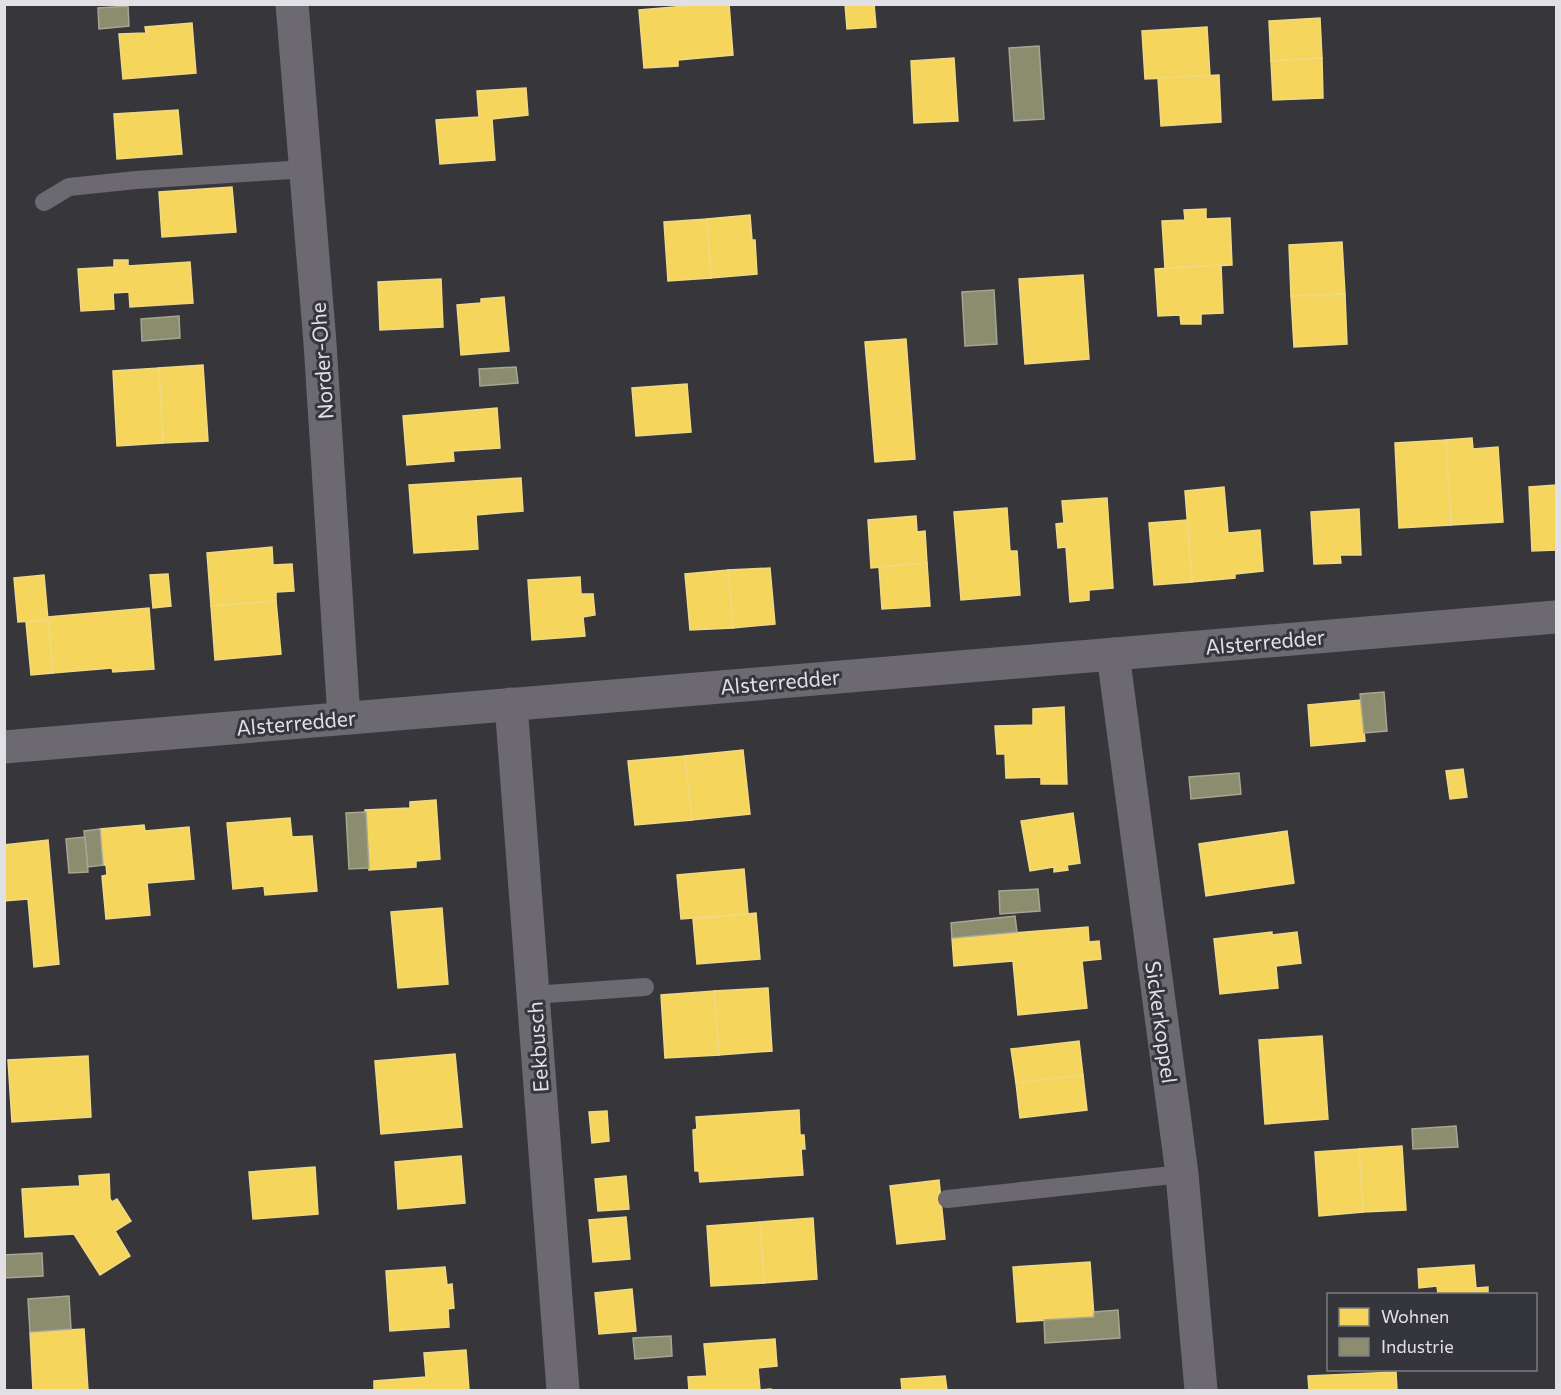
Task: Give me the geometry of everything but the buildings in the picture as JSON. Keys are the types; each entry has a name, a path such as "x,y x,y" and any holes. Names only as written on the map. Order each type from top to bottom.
{"street":[{"name":"Norder-Ohe","path":"292,4 320,342 344,718"},
{"name":"Alsterredder","path":"4,747 1557,617"},
{"name":"Sickerkoppel","path":"1113,654 1182,1174 1201,1390"},
{"name":"Eekbusch","path":"511,704 563,1390"}],"lane":[{"path":"44,202 69,187 136,180 306,169"},
{"path":"533,995 645,987"},
{"path":"947,1199 1182,1174"}]}
